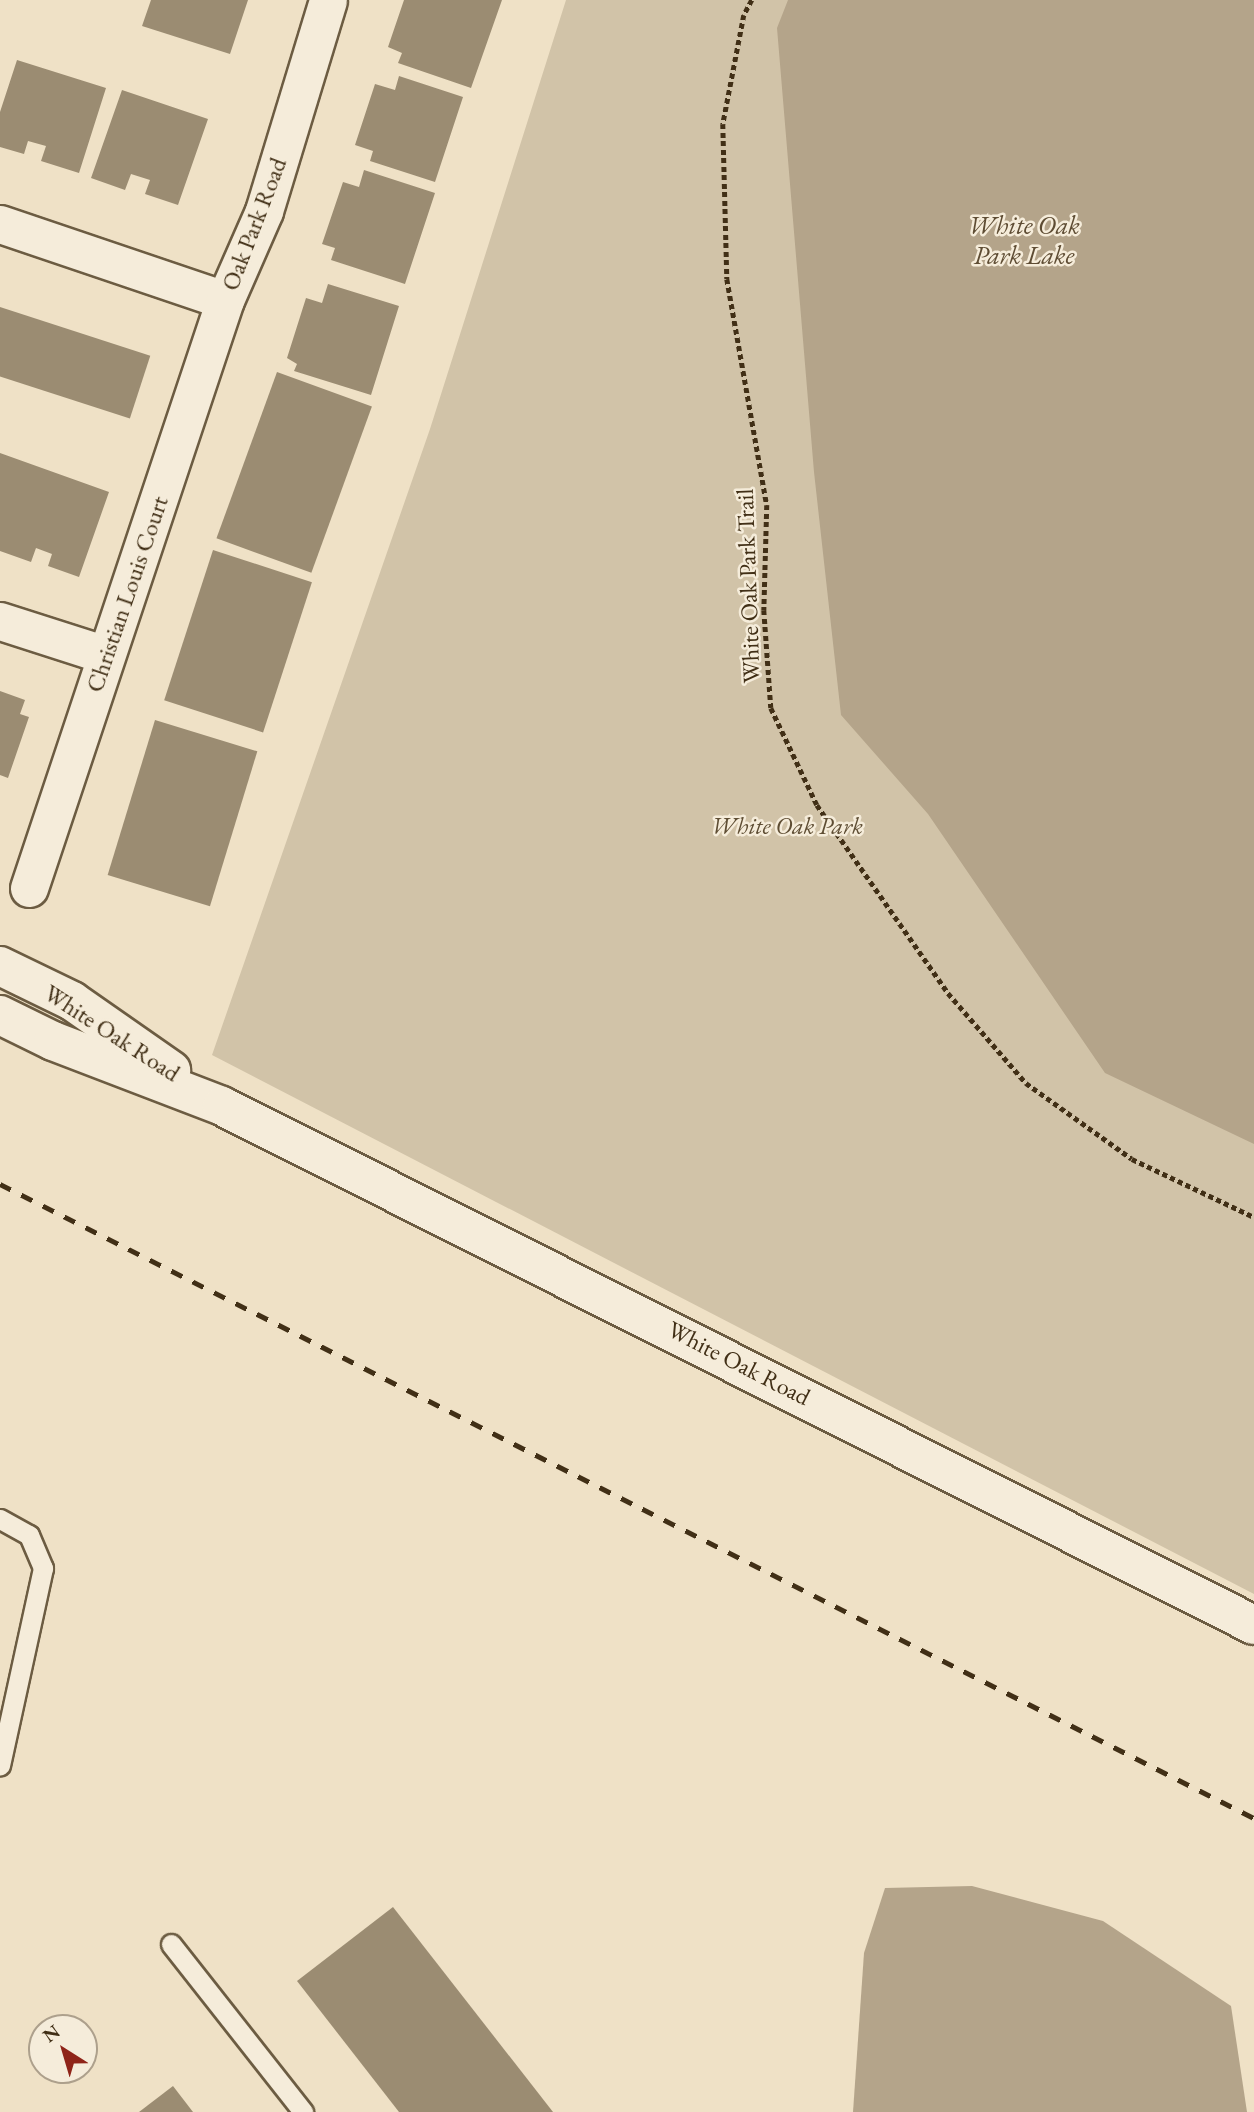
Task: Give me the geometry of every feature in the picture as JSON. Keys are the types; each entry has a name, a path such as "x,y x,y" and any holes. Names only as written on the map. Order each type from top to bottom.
{"street":[{"name":"Oak Park Road","path":"0,225 225,300 264,211 328,0"},
{"name":"Christian Louis Court","path":"29,888 225,300"},
{"path":"0,621 106,655"},
{"name":"White Oak Road","path":"0,966 72,1001 222,1105"},
{"name":"White Oak Road","path":"0,1015 53,1041 222,1105 1254,1625"}],"lane":[{"path":"0,1518 29,1535 43,1568 0,1765"},
{"path":"171,1944 303,2112"}],"path":[{"name":"White Oak Park Trail","path":"752,0 744,15 723,124 727,279 767,505 764,610 771,708 817,805 948,993 1026,1083 1132,1159 1254,1217"}],"green space":[{"name":"White Oak Park","path":"566,0 1254,0 1254,1594 212,1055 430,429"}],"water":[{"name":"White Oak Park Lake","path":"788,0 1254,0 1254,1144 1105,1073 928,814 841,715 814,472 777,28"},
{"path":"972,1886 1103,1921 1231,2006 1247,2112 853,2112 864,1953 885,1888"}],"building":[{"path":"151,0 248,0 230,54 142,26"},
{"path":"404,0 502,0 471,88 398,63 402,53 388,47"},
{"path":"17,60 106,88 79,173 41,161 46,146 28,141 24,154 0,147 0,112"},
{"path":"399,76 463,97 435,182 370,161 373,151 355,145 375,84 395,90"},
{"path":"122,90 208,119 178,205 145,194 150,180 131,174 125,190 91,178"},
{"path":"364,170 435,193 405,284 331,260 335,248 322,244 343,182 359,187"},
{"path":"328,284 399,306 371,395 294,371 297,364 287,358 306,298 322,303"},
{"path":"0,307 150,356 130,419 0,376"},
{"path":"277,372 372,407 311,573 216,538"},
{"path":"0,453 109,492 79,577 48,566 52,554 36,548 31,562 0,551"},
{"path":"213,550 312,582 263,732 164,700"},
{"path":"0,691 25,700 20,714 29,717 8,778 0,775"},
{"path":"155,720 257,751 210,906 108,875"},
{"path":"393,1907 553,2112 399,2112 297,1981"},
{"path":"173,2086 193,2112 139,2112"}],"railway":[{"path":"0,1184 1254,1818"}]}
